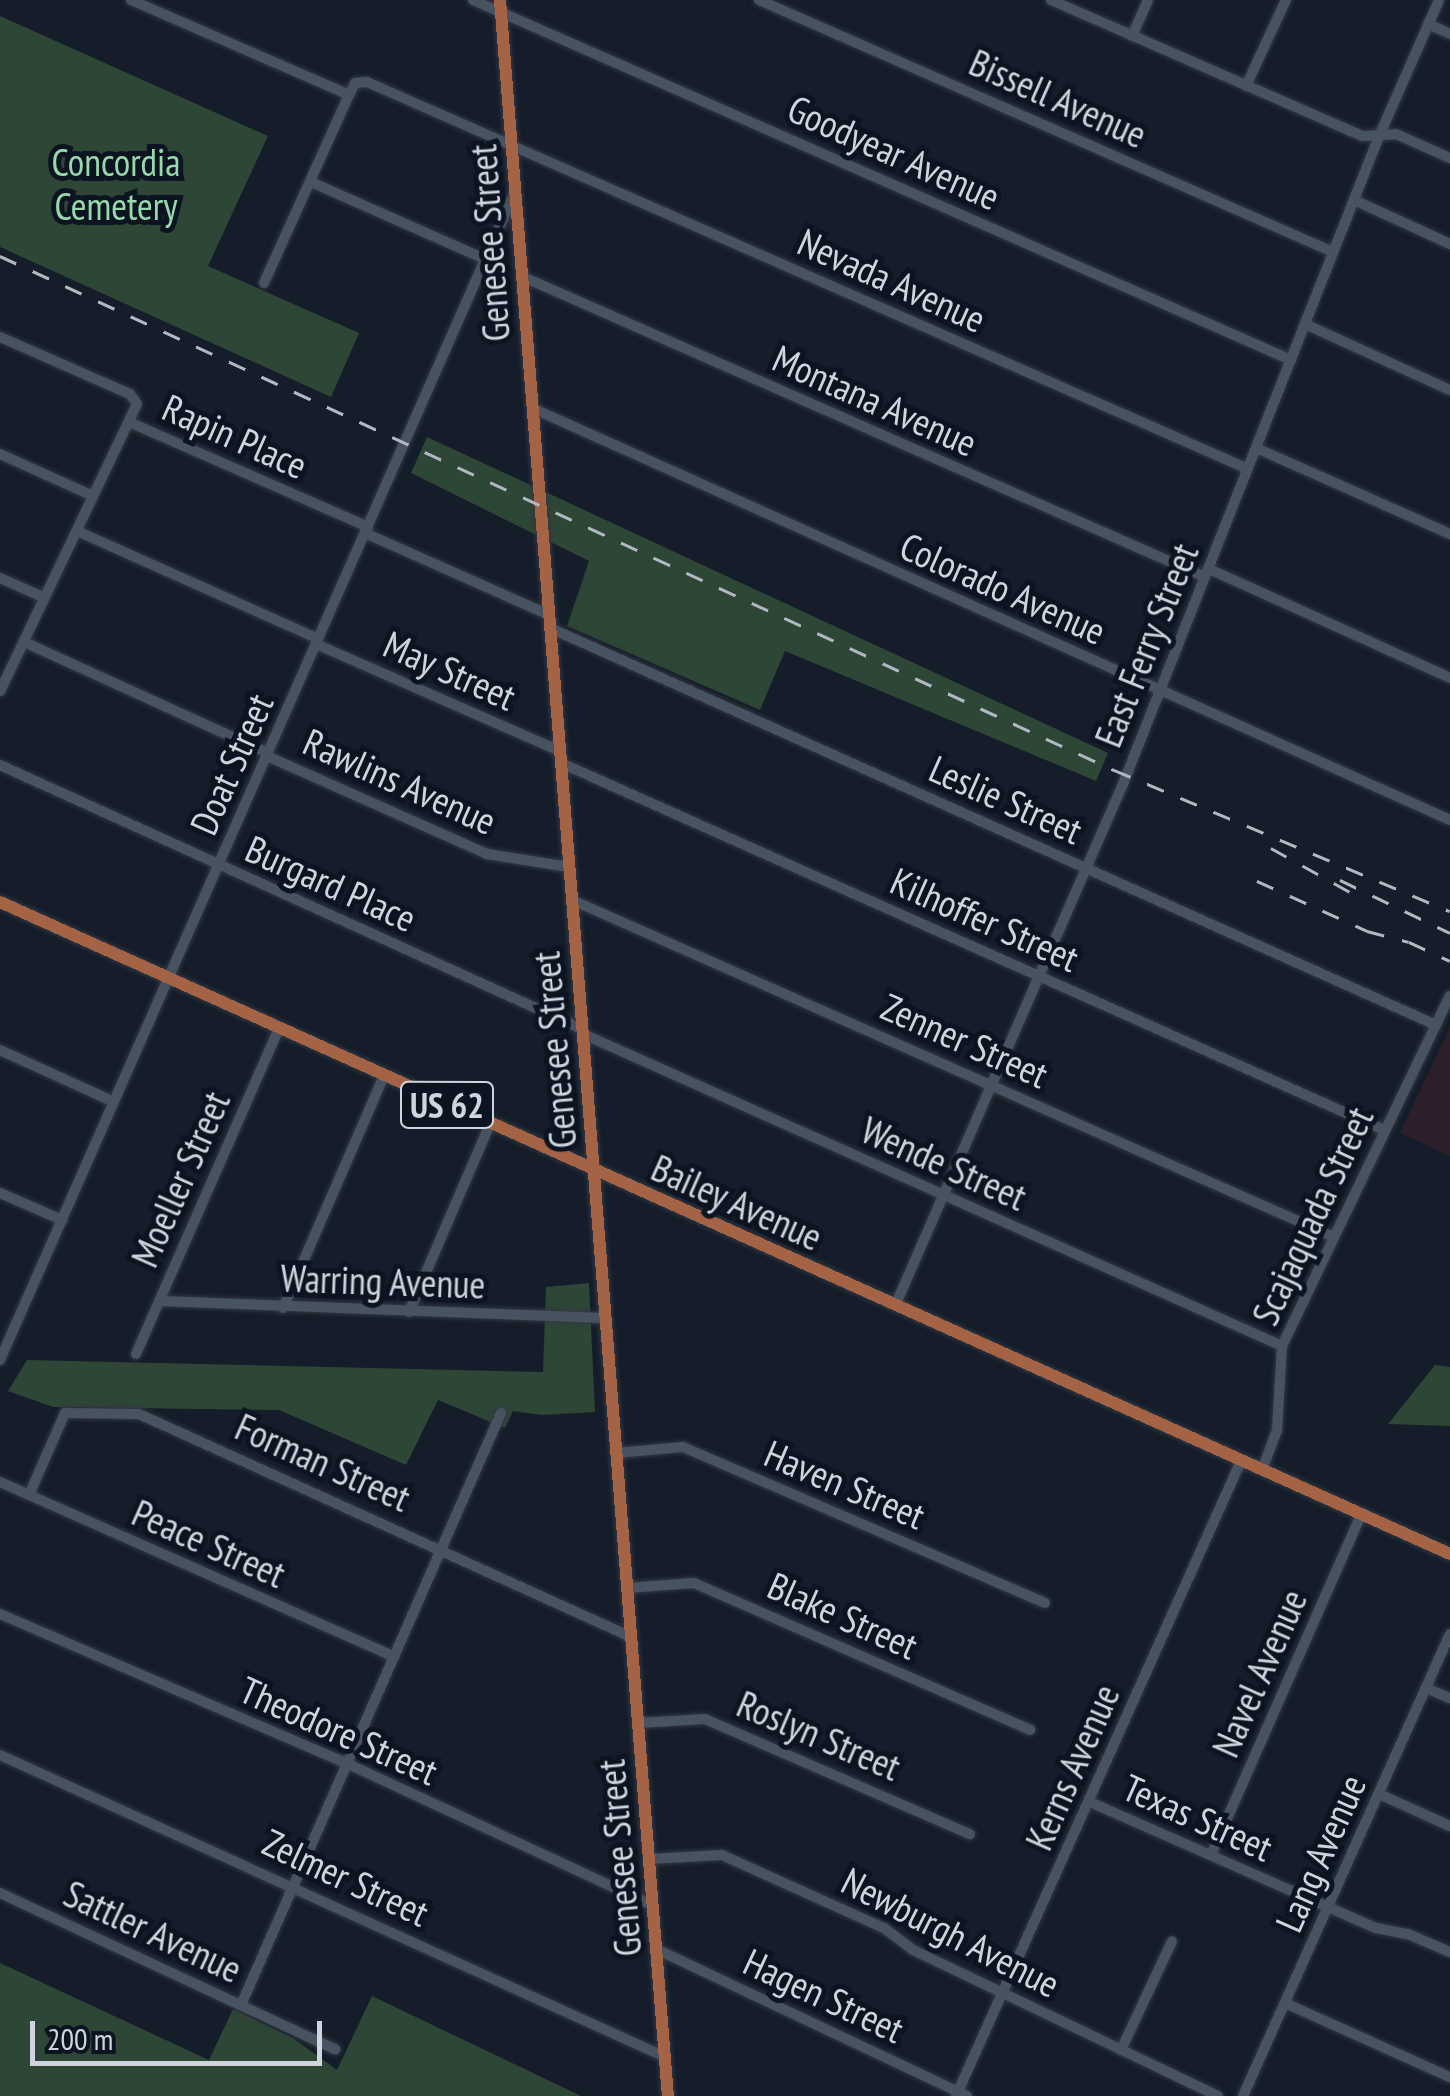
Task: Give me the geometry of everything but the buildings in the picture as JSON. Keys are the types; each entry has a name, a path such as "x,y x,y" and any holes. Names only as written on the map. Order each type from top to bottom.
{"main road":[{"name":"Genesee Street","path":"501,6 668,2096"},
{"name":"Bailey Avenue","path":"0,902 1450,1554"}],"street":[{"path":"131,0 349,95 264,283"},
{"name":"Goodyear Avenue","path":"472,0 501,6 1290,360"},
{"name":"Bissell Avenue","path":"758,0 1333,252"},
{"path":"1051,0 1364,136 1396,134 1450,158"},
{"path":"1132,36 1148,0"},
{"path":"1246,86 1286,0"},
{"name":"East Ferry Street","path":"895,1306 1160,693 1380,134 1439,0"},
{"path":"1428,24 1450,34"},
{"name":"Nevada Avenue","path":"349,95 355,83 364,80 1248,468"},
{"path":"311,182 485,259"},
{"name":"Doat Street","path":"0,1360 514,192"},
{"path":"1354,200 1450,244"},
{"name":"Montana Avenue","path":"521,276 1450,678"},
{"path":"1304,324 1450,390"},
{"name":"Rapin Place","path":"0,337 130,394 137,404 129,422 366,530 550,622"},
{"name":"Colorado Avenue","path":"532,408 1450,820"},
{"path":"0,691 129,422"},
{"path":"1256,448 1450,534"},
{"path":"0,454 94,496"},
{"name":"May Street","path":"77,531 560,757"},
{"path":"0,578 45,598"},
{"name":"Leslie Street","path":"550,622 1436,1026"},
{"name":"Rawlins Avenue","path":"24,642 487,854 569,866"},
{"name":"Kilhoffer Street","path":"560,757 1384,1130"},
{"name":"Burgard Place","path":"0,765 582,1031"},
{"name":"Zenner Street","path":"572,900 1334,1237"},
{"name":"Scajaquada Street","path":"1262,1470 1277,1430 1282,1346 1450,996"},
{"name":"Moeller Street","path":"136,1354 279,1029"},
{"name":"Wende Street","path":"582,1031 1282,1346"},
{"path":"0,1050 114,1102"},
{"path":"283,1308 384,1076"},
{"path":"409,1312 490,1124"},
{"path":"0,1192 62,1220"},
{"name":"Warring Avenue","path":"160,1301 606,1318"},
{"path":"0,1323 14,1328"},
{"name":"Forman Street","path":"29,1496 65,1413 139,1414 442,1548 631,1637"},
{"path":"241,2005 501,1413"},
{"name":"Haven Street","path":"616,1453 683,1448 1045,1603"},
{"name":"Kerns Avenue","path":"960,2095 1240,1461"},
{"name":"Peace Street","path":"0,1482 394,1657"},
{"name":"Navel Avenue","path":"1210,1855 1361,1514"},
{"name":"Blake Street","path":"627,1588 694,1583 1030,1730"},
{"name":"Theodore Street","path":"0,1614 346,1763 652,1905"},
{"name":"Lang Avenue","path":"1243,2096 1450,1634"},
{"path":"1426,1688 1450,1698"},
{"name":"Roslyn Street","path":"638,1723 705,1719 970,1834"},
{"name":"Zelmer Street","path":"0,1754 665,2057"},
{"path":"1380,1794 1450,1826"},
{"name":"Texas Street","path":"1090,1802 1328,1908 1450,1952"},
{"name":"Newburgh Avenue","path":"648,1859 722,1855 884,1928 913,1950 1218,2096"},
{"name":"Sattler Avenue","path":"0,1893 335,2049"},
{"path":"1122,2050 1172,1941"},
{"name":"Hagen Street","path":"656,1949 960,2095"},
{"path":"1286,2003 1450,2078"}],"shaded area":[{"path":"1450,1027 1450,1156 1400,1133"}],"green space":[{"name":"Concordia Cemetery","path":"0,16 268,136 208,266 359,333 331,397 0,247"},
{"path":"427,437 1108,753 1096,781 785,651 760,710 567,626 589,561 411,473"},
{"path":"589,1283 595,1412 542,1415 513,1411 505,1428 438,1400 406,1465 279,1410 53,1407 8,1391 27,1360 543,1372 546,1287"},
{"path":"1435,1365 1450,1367 1450,1426 1388,1424"},
{"path":"0,1963 209,2060 233,2009 293,2038 337,2070 372,1996 581,2096 0,2096"}],"railway":[{"path":"0,256 1114,770 1450,911"},
{"path":"1271,848 1350,892"},
{"path":"1340,880 1450,933"},
{"path":"1257,881 1367,931 1409,942 1450,961"}]}
